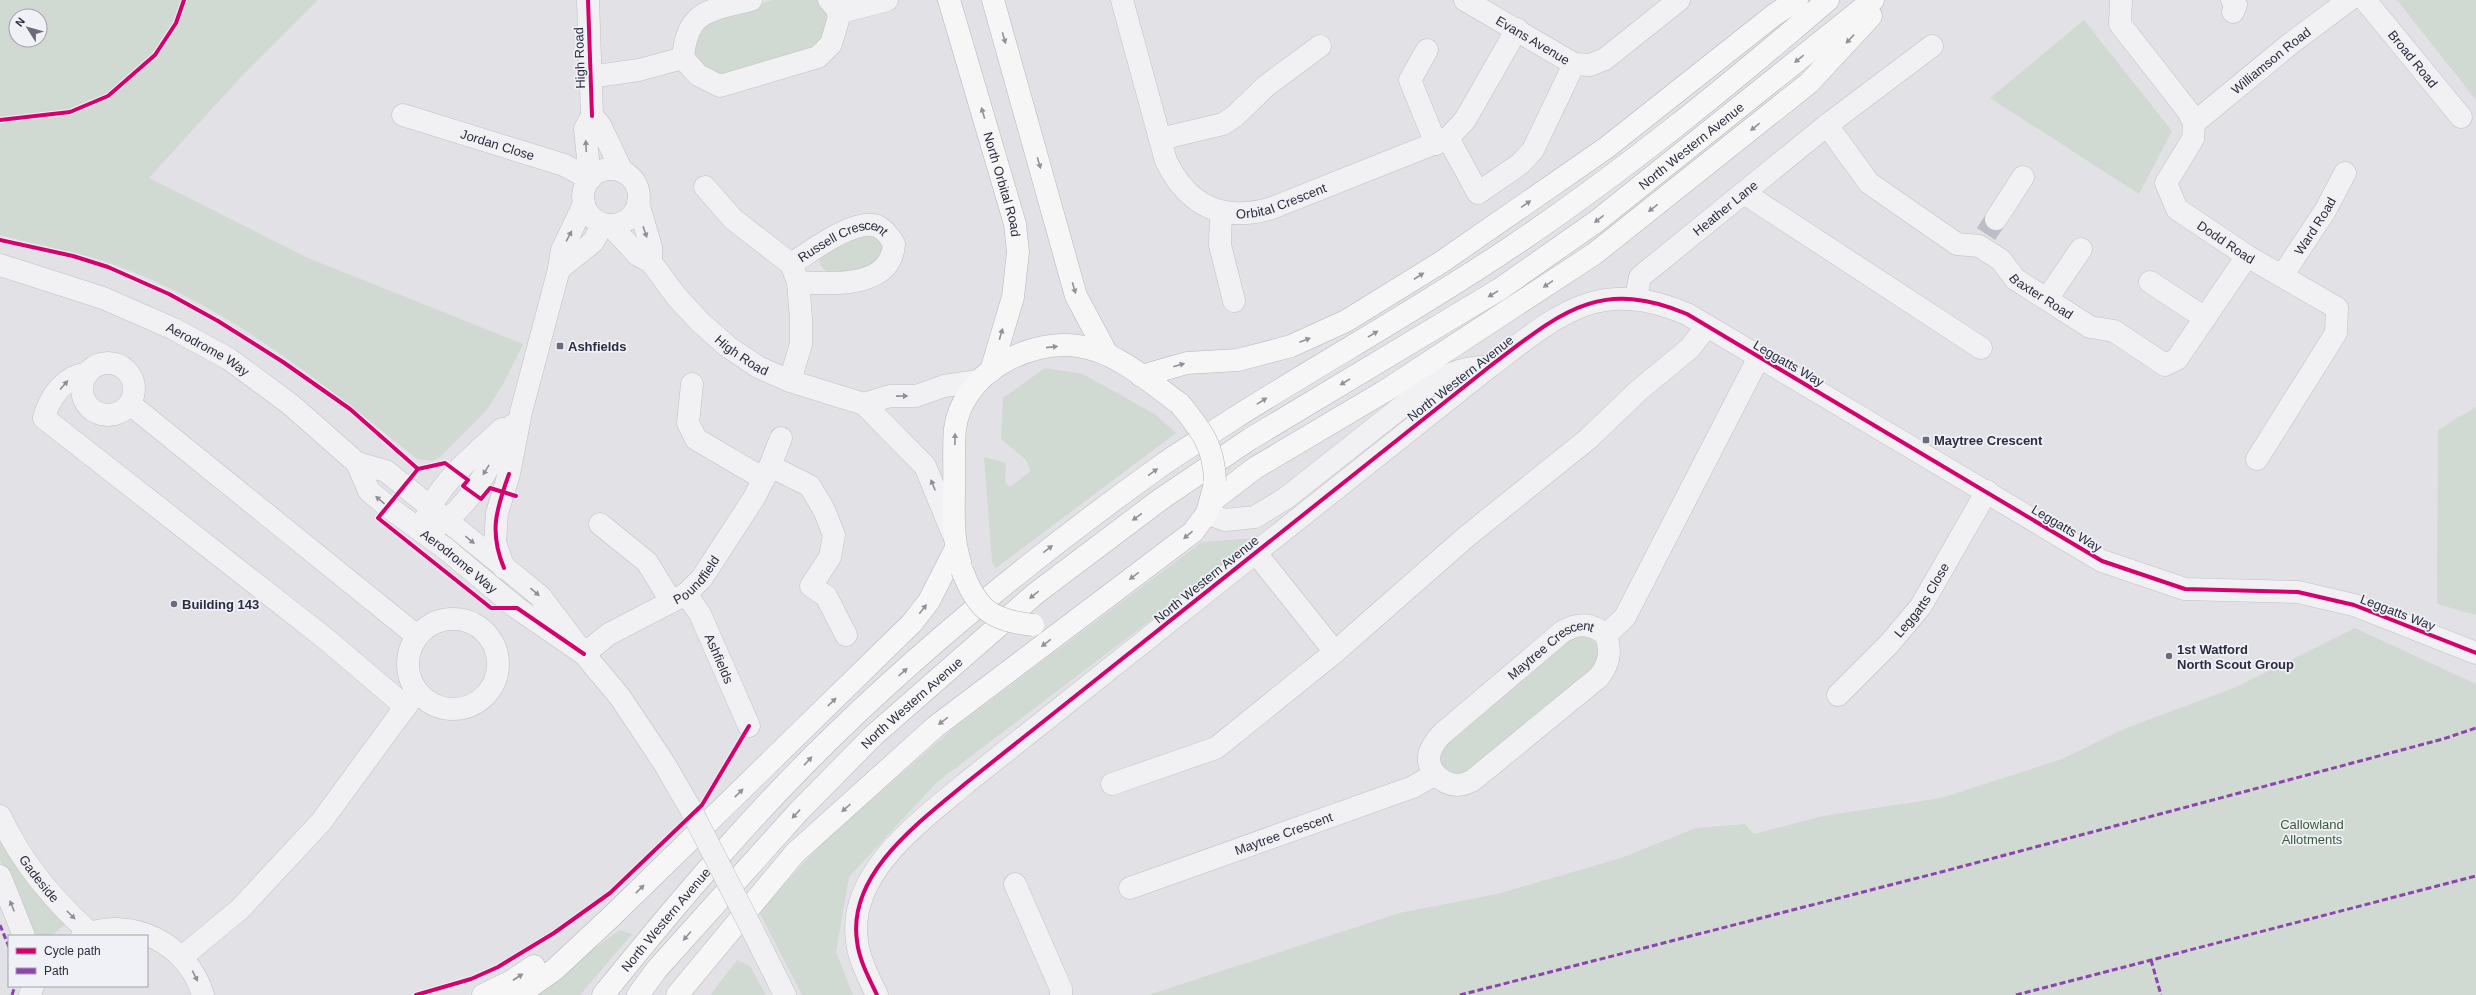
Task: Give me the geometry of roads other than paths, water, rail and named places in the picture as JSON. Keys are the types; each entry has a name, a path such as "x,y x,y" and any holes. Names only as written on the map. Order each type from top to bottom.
{"highway":[{"name":"North Orbital Road","path":"950,0 1015,224 1018,252 1014,297 984,376"},
{"path":"994,0 1076,296 1107,354"},
{"path":"1141,376 1187,363 1238,360 1291,346 1346,321 1440,263 1606,148 1774,15 1797,0"},
{"name":"North Western Avenue","path":"603,995 676,904 814,755 888,685 984,600 1167,461 1324,362 1420,306 1515,244 1593,188 1676,125 1759,59 1828,0"},
{"name":"North Western Avenue","path":"638,995 657,969 804,805 874,735 1035,594 1161,499 1250,439 1500,289 1597,221 1873,0"},
{"path":"1211,498 1255,468 1385,391 1594,254 1689,180 1809,83 1886,0"},
{"path":"677,995 795,853 935,727 1192,532 1211,498 1214,464 1209,444 1180,404 1107,354 1079,346 1054,346 1035,349 1013,357 984,376 963,403 956,428 954,541 962,570 971,594 989,612 1010,622 1033,625 1056,624 1077,619"},
{"path":"518,995 554,970 612,916 912,623 929,601 954,541"},
{"path":"483,995 510,982 612,916"}],"street":[{"name":"High Road","path":"588,0 589,77 592,116 585,129 590,179"},
{"path":"683,58 688,32 693,22 702,14 751,0"},
{"path":"683,58 698,76 720,86 818,57 831,44 839,17 834,6 887,0"},
{"name":"Orbital Crescent","path":"1122,0 1166,161 1177,183 1202,204 1221,212 1254,214 1442,141 1465,120 1516,29"},
{"name":"Evans Avenue","path":"1465,0 1578,65"},
{"path":"1427,50 1410,80 1442,141 1478,194 1520,164 1534,150 1578,65 1605,59 1679,0"},
{"path":"2121,0 2120,24 2188,111 2194,122"},
{"name":"Williamson Road","path":"2194,122 2290,44 2349,0"},
{"name":"Broad Road","path":"2365,0 2461,117"},
{"path":"1160,139 1222,124 1235,116 1276,78 1320,46"},
{"name":"Heather Lane","path":"1636,298 1640,277 1827,125 1932,46"},
{"path":"589,77 639,70 683,58"},
{"name":"Jordan Close","path":"403,114 564,165 590,179"},
{"path":"592,116 600,125 622,171 636,184 638,203 651,247 651,262"},
{"name":"Dodd Road","path":"2194,122 2193,139 2166,183 2177,209 2247,256 2337,308 2336,333 2257,459"},
{"name":"Baxter Road","path":"1827,125 1869,183 1957,244 1987,233 2001,260 2014,279 2090,327 2114,331 2165,365 2177,359 2247,256"},
{"path":"622,171 604,170 590,179 583,195 584,204 591,216 606,224 628,219 638,203"},
{"name":"Ward Road","path":"2282,276 2325,211 2345,173"},
{"path":"1987,233 2023,177"},
{"name":"Russell Crescent","path":"704,187 733,219 795,273 800,344 790,381"},
{"path":"1744,193 1981,348"},
{"path":"504,568 495,542 495,527 509,474 521,412 559,269 562,250 584,204"},
{"path":"1221,212 1220,245 1234,301"},
{"name":"High Road","path":"606,224 638,255 651,262 694,316 727,346 758,367 790,381 864,404 925,466 954,541"},
{"path":"559,269 593,242 606,224"},
{"path":"2047,299 2081,249"},
{"name":"Aerodrome Way","path":"0,265 103,298 166,325 229,359 290,404 357,463 369,491 517,608 584,654"},
{"name":"Aerodrome Way","path":"0,271 36,276"},
{"path":"2150,282 2205,318"},
{"name":"North Western Avenue","path":"877,995 858,952 856,924 859,905 867,886 889,853 926,817 966,783 1489,367 1556,317 1597,301 1636,298 1663,304 1687,314"},
{"name":"Leggatts Way","path":"1687,314 1987,491 2102,561 2185,589 2298,592 2354,605 2476,653"},
{"path":"1112,784 1216,748 1335,652 1466,537 1588,439 1638,390 1690,348 1707,326"},
{"name":"Maytree Crescent","path":"1606,635 1625,617 1759,357"},
{"path":"87,374 82,392 90,408 98,413 115,414 130,404 134,386 127,370 115,364 101,364 87,374 78,375 68,380 47,405 44,418 326,639 412,699 447,709 470,706 481,700 495,681 498,658 489,637 471,622 448,619 436,622 417,636 408,658 412,699 321,822 240,909 182,957"},
{"path":"1385,391 1393,396 1433,382 1453,372 1478,366 1489,367"},
{"path":"864,404 890,396 916,396 944,386 984,376"},
{"path":"1211,498 1225,520 1255,517 1286,498 1433,382"},
{"path":"692,384 688,423 696,439 767,473 810,486 824,510 834,534 830,557 812,586 826,596 846,635"},
{"path":"130,404 417,636"},
{"path":"422,532 429,507 467,462 521,412"},
{"path":"422,532 447,522 478,484 521,412"},
{"name":"Poundfield","path":"584,654 609,634 678,597 702,578 767,473 781,438"},
{"name":"Aerodrome Way","path":"357,463 386,471 540,596 584,654"},
{"name":"Leggatts Close","path":"1838,695 1889,644 1921,606 1987,491"},
{"name":"Ashfields","path":"600,524 647,562 678,597 700,614 749,726"},
{"path":"1255,552 1335,652"},
{"name":"Maytree Crescent","path":"1586,625 1597,628 1606,635 1610,653 1605,670 1599,677 1473,780 1463,785 1456,786 1441,780 1434,774 1430,768 1430,749 1439,737 1562,632 1571,626 1586,625"},
{"path":"584,654 620,698 664,763 690,808 785,995"},
{"name":"Maytree Crescent","path":"1130,888 1413,788 1434,774"},
{"name":"Gadeside","path":"0,816 7,832 50,895 86,934"},
{"path":"0,876 24,935"},
{"path":"1015,884 1061,989 1061,995"},
{"path":"86,934 118,929 140,932 146,935"},
{"path":"148,936 169,946 182,957 192,970 203,995"}],"tunnel":[{"path":"1986,234 1996,219"}],"place":[{"name":"Ashfields","path":"560,346"},
{"name":"Maytree Crescent","path":"1926,440"},
{"name":"Building 143","path":"174,604"},
{"name":"1st Watford North Scout Group","path":"2169,656"}],"park label":[{"name":"Callowland Allotments","path":"2312,832"}]}
